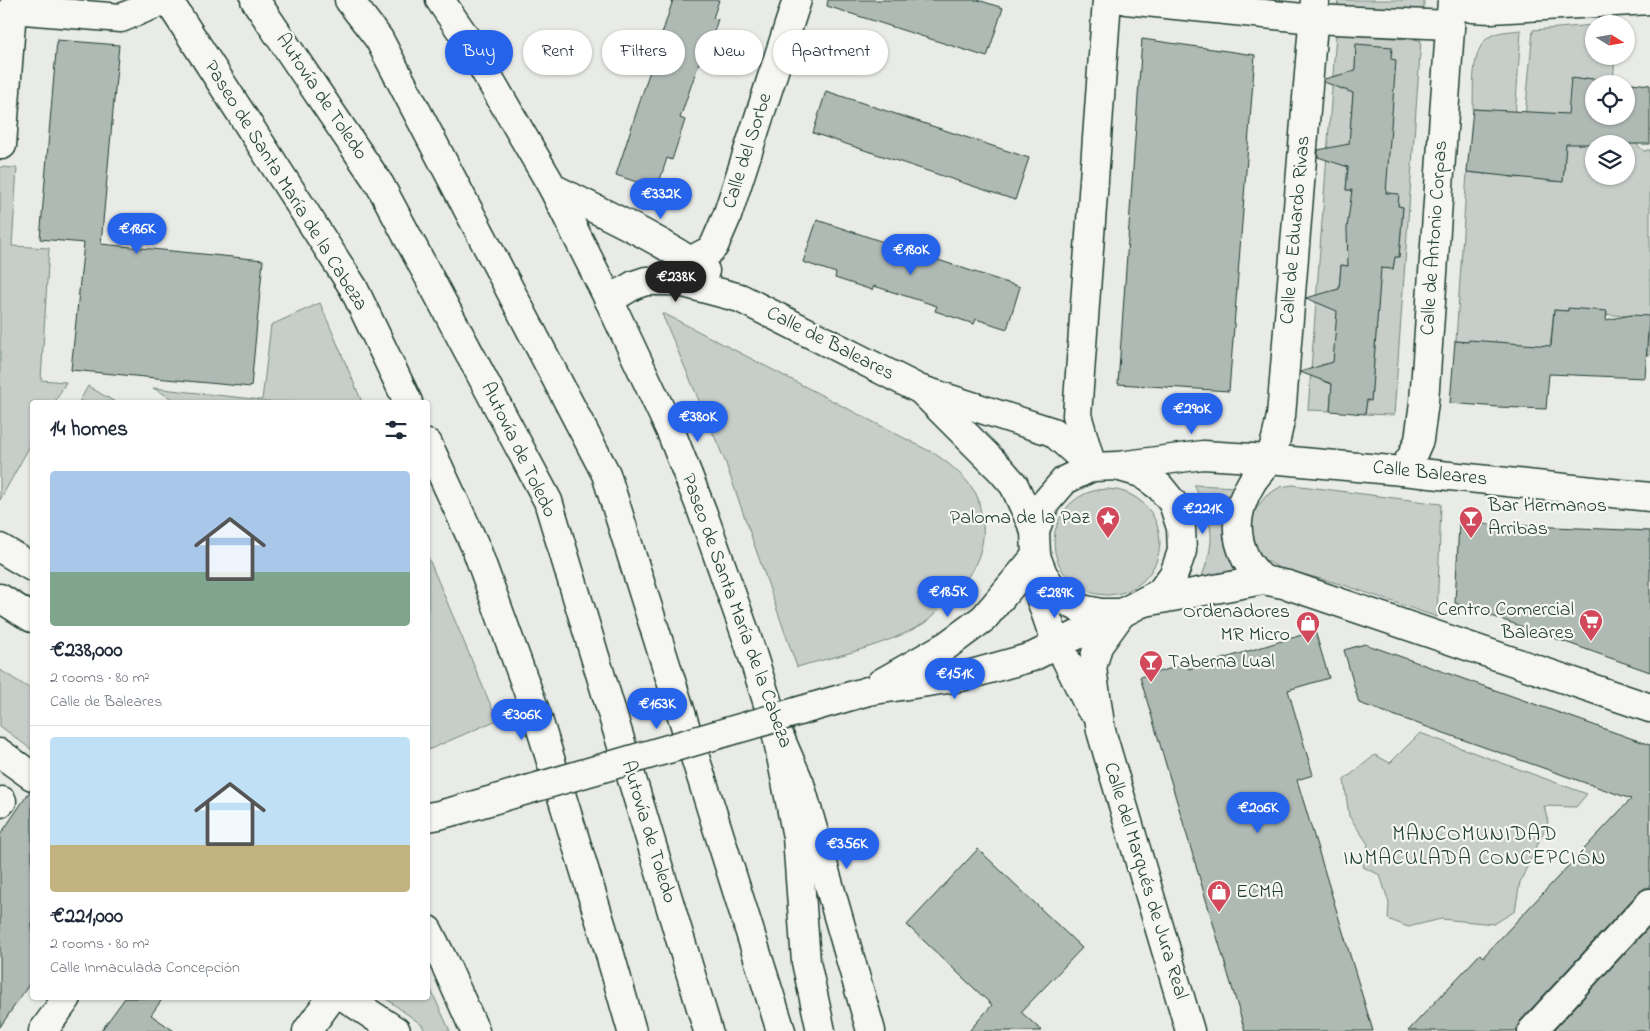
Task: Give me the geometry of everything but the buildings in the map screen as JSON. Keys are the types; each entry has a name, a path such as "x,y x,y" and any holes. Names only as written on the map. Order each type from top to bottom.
{"main road":[{"path":"2,145 12,9 121,18 166,0"},
{"name":"Paseo de Santa María de la Cabeza","path":"166,0 353,287 407,400"},
{"name":"Autovía de Toledo","path":"255,0 380,185 548,502 708,1031"},
{"path":"349,0 379,39 606,474 781,1031"},
{"name":"Paseo de Santa María de la Cabeza","path":"440,0 464,35 553,188 609,300 670,432 698,502 747,638 775,726 800,784 872,1031"},
{"name":"Calle del Sorbe","path":"690,261 709,251 714,246 727,216 797,0"},
{"path":"1104,467 1077,415 1107,0"},
{"path":"1126,0 1314,9 1491,9 1650,0"},
{"name":"Calle de Antonio Corpas","path":"1402,471 1412,456 1419,440 1424,402 1454,8"},
{"name":"Calle de Eduardo Rivas","path":"1270,459 1281,416 1314,9"},
{"name":"Calle de Baleares","path":"553,188 632,227 690,261 740,298 919,389 1053,432 1104,467"},
{"name":"Calle de Baleares","path":"609,300 634,285 646,281 676,281 740,298"},
{"name":"Calle de Baleares","path":"919,389 1014,485 1036,543"},
{"path":"1053,432 1077,415"},
{"path":"430,448 476,548 538,719 632,1031"},
{"path":"868,691 946,646 984,618 1036,543 1045,503 1065,480 1104,467 1203,455 1270,459"},
{"path":"1263,580 1246,560 1237,531 1239,513 1245,494 1255,477 1270,459"},
{"name":"Calle Baleares","path":"1270,459 1402,471 1650,498"},
{"path":"430,817 439,816 868,691 961,677 1032,657 1131,608 1160,592 1174,574 1182,551 1181,528 1173,503 1160,487 1141,473 1104,467"},
{"path":"1036,543 1043,574 1053,589 1068,602 1081,609 1101,614 1263,580 1288,585 1650,708"},
{"name":"Calle del Marqués de Jura Real","path":"1036,543 1039,594 1051,629 1101,731"},
{"path":"0,548 30,567"},
{"path":"0,598 30,617"},
{"name":"Calle del Marqués de Jura Real","path":"1131,608 1098,646 1092,668 1101,731 1190,1031"},
{"name":"Calle del Marqués de Jura Real","path":"1032,657 1060,679 1101,731"},
{"path":"775,726 797,837 806,962 821,1031"},
{"path":"0,753 30,775"},
{"path":"1532,1031 1650,903"},
{"path":"430,934 475,1031"},
{"path":"44,1031 66,1000"},
{"path":"307,1031 330,1000"},
{"path":"349,1000 396,1031"}],"shaded area":[{"path":"1338,0 1424,0 1424,10 1337,7"},
{"path":"1585,26 1585,65 1614,65 1614,75 1585,75 1585,80 1572,78 1568,116 1525,117 1533,30"},
{"path":"1521,30 1515,117 1498,115 1487,109 1473,109 1475,65 1482,44 1489,37 1498,33"},
{"path":"1336,34 1421,40 1394,415 1365,414 1367,400 1371,401 1380,278 1376,268 1393,269 1395,257 1399,257 1403,207 1398,206 1398,194 1381,192 1391,59 1356,45 1355,71 1341,75 1340,88 1353,93 1346,190 1363,191 1358,267 1341,265 1339,289 1326,293 1338,311 1334,362 1321,365 1320,380 1332,384 1330,411 1308,410"},
{"path":"1566,142 1578,143 1578,145 1585,142 1585,185 1635,185 1635,143 1645,152 1650,150 1650,318 1554,310 1550,347 1456,341 1467,172 1484,175 1494,171 1510,172 1509,177 1519,178 1535,174 1547,181 1563,181"},
{"path":"0,167 17,168 12,246 49,248 41,380 66,382 56,400 30,400 30,446 0,500"},
{"path":"320,303 361,400 262,400 271,325"},
{"path":"662,314 935,454 968,482 977,496 981,512 983,540 980,553 975,565 960,588 928,621 908,632 878,644 797,667 725,461"},
{"path":"1650,318 1650,355 1647,355"},
{"path":"88,386 112,400 80,400"},
{"path":"153,388 262,400 174,400"},
{"path":"1194,485 1237,487 1229,510 1225,540 1231,560 1238,572 1200,581 1209,554 1211,532 1206,511"},
{"path":"1293,485 1441,504 1437,617 1344,585 1279,568 1262,558 1255,544 1251,529 1254,511 1266,496 1280,487"},
{"path":"1107,489 1127,493 1144,505 1156,522 1160,542 1156,562 1144,579 1127,591 1107,595 1087,591 1070,579 1058,562 1054,542 1058,522 1070,505 1087,493"},
{"path":"430,562 497,720 430,749"},
{"path":"0,670 30,689 30,748 0,726"},
{"path":"1420,733 1587,794 1576,807 1544,806 1548,822 1520,882 1515,911 1494,924 1441,919 1408,927 1388,919 1389,903 1380,875 1363,867 1368,844 1349,816 1344,780 1375,755 1390,763"},
{"path":"430,988 450,1031 425,1031 422,1025 388,1000 430,1000"}],"place":[{"name":"Paloma de la Paz","path":"1108,539"},
{"name":"Bar Hermanos Arribas","path":"1471,539"},
{"name":"Centro Comercial Baleares","path":"1591,642"},
{"name":"Ordenadores MR Micro","path":"1308,644"},
{"name":"Taberna Lual","path":"1151,683"},
{"name":"ECMA","path":"1219,913"}],"district":[{"name":"MANCOMUNIDAD INMACULADA CONCEPCIÓN","path":"1475,847"}]}
